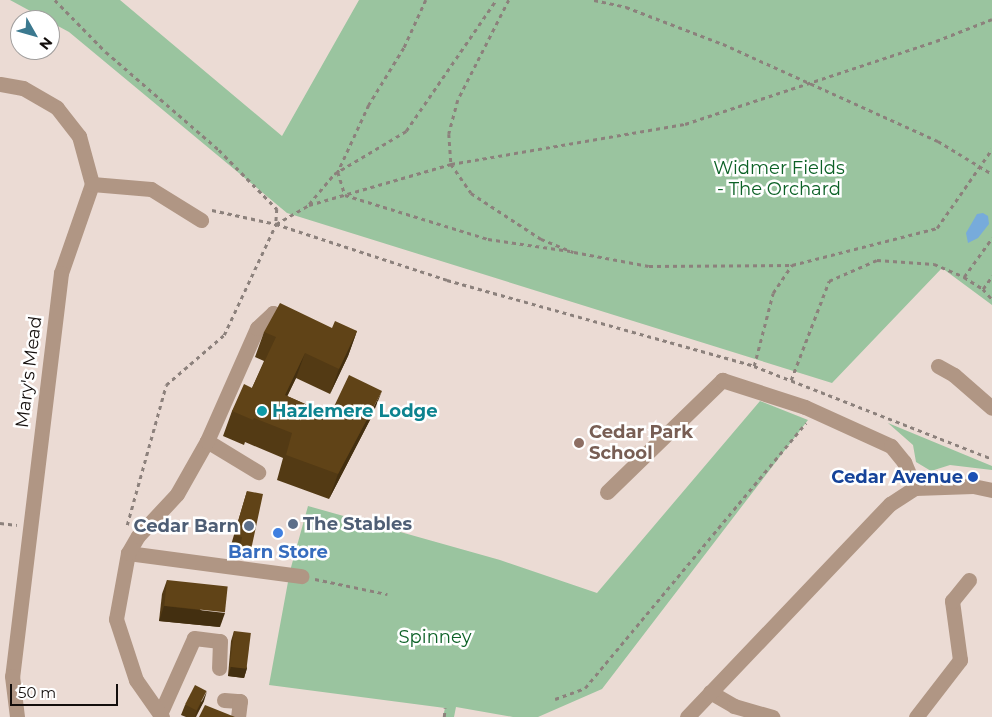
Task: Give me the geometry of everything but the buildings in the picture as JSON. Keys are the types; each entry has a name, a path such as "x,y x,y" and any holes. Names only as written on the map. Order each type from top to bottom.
{"street":[{"path":"0,84 23,88 57,108 79,136 92,184 151,189 201,220"},
{"name":"Mary's Mead","path":"17,717 12,676 28,527 61,273 92,184"},
{"path":"161,716 136,680 116,619 128,553 138,536 177,494 207,441 257,328 273,314 303,329"},
{"path":"938,366 954,375 992,408"},
{"path":"607,492 722,380 805,407 890,446 904,462 915,488"},
{"path":"207,441 258,472"},
{"path":"686,717 890,504 915,488 973,486 992,490"},
{"path":"128,553 301,576"},
{"path":"916,717 960,660 952,601 969,580"},
{"path":"161,716 194,638 220,641 219,668"},
{"path":"710,692 734,706 772,717"},
{"path":"224,700 240,701 238,717"}],"path":[{"path":"55,0 106,52 232,163 277,210 276,224 224,335 166,385 125,533 128,553"},
{"path":"345,195 338,172 369,105 404,48 426,0"},
{"path":"308,205 338,172 406,131 496,0"},
{"path":"509,0 458,100 450,134 451,164 471,193 541,239 574,252"},
{"path":"594,0 626,7 653,17 809,83 938,141 992,174"},
{"path":"276,224 308,205 451,164 685,124 992,19"},
{"path":"345,195 488,239 649,266 792,265 937,228 992,149"},
{"path":"201,220 212,210 276,224 447,280 754,366 992,459"},
{"path":"964,277 992,238"},
{"path":"791,380 829,281 877,260 934,264 964,277 983,289 992,299"},
{"path":"754,366 773,293 792,265"},
{"path":"983,289 992,276"},
{"path":"555,699 585,688 808,420"},
{"path":"0,523 28,527"},
{"path":"301,576 387,594"},
{"path":"444,717 445,708"}],"green space":[{"name":"Widmer Fields - The Orchard","path":"10,0 120,0 282,136 359,0 992,0 992,305 942,268 832,383 287,213 69,32 60,27 60,10 28,10"},
{"name":"Spinney","path":"760,401 808,420 602,689 538,717 513,717 456,707 454,717 443,717 445,708 269,685 290,571 308,506 500,560 597,593"},
{"path":"888,423 992,466 992,470 950,465 931,471 916,462 913,445"}],"water":[{"path":"983,213 988,216 989,224 978,238 968,243 966,233 977,214"}],"place":[{"name":"Hazlemere Lodge","path":"262,411"},
{"name":"Cedar Park School","path":"579,443"},
{"name":"Cedar Avenue","path":"973,477"},
{"name":"The Stables","path":"293,524"},
{"name":"Cedar Barn","path":"249,526"},
{"name":"Barn Store","path":"278,533"}]}
